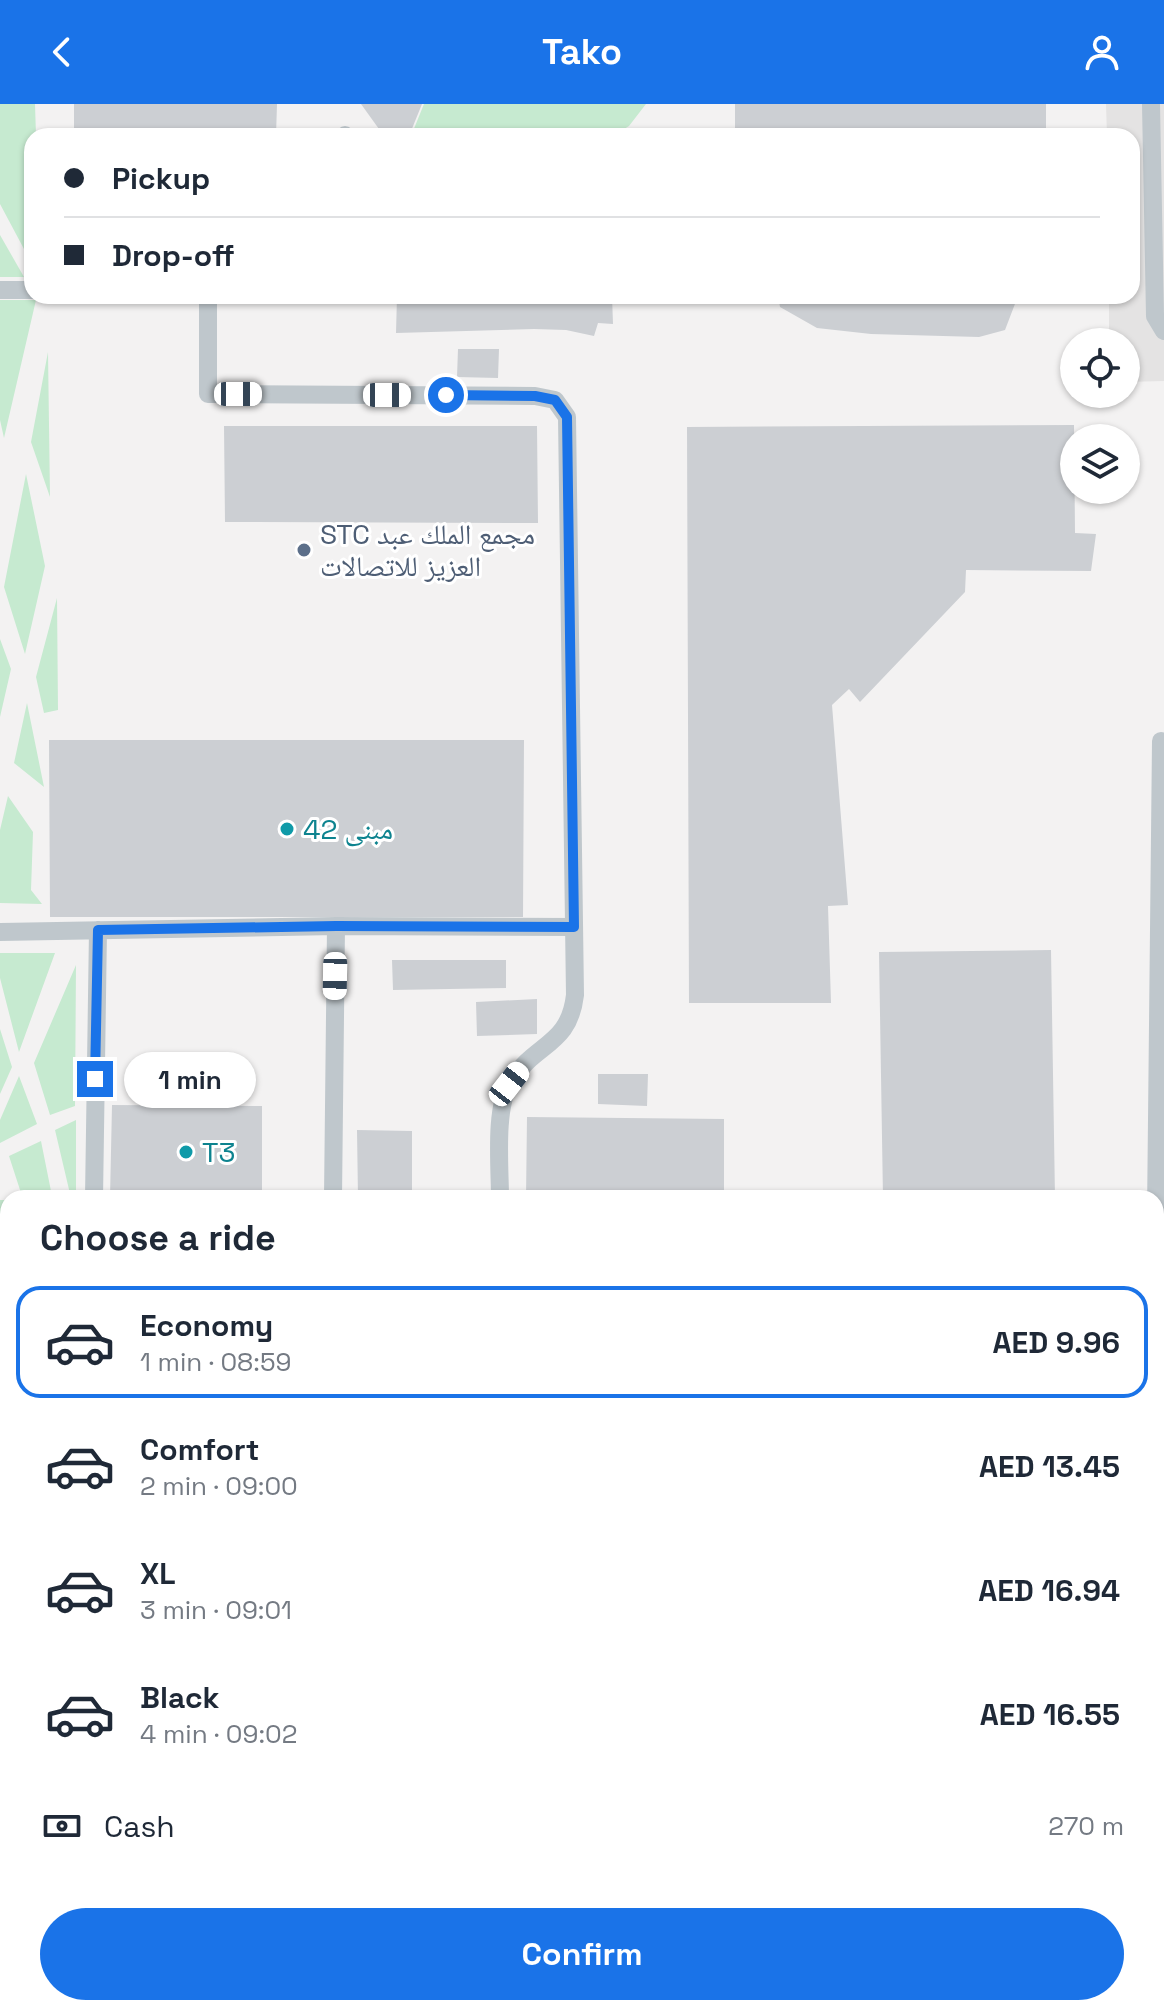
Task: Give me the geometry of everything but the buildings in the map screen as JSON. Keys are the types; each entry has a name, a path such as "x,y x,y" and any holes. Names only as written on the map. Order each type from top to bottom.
{"lane":[{"path":"1151,104 1155,316 1164,331"},
{"path":"0,290 24,290"},
{"path":"208,304 208,394 535,396 555,400 567,417 575,995 573,1015 564,1032 527,1060 509,1084 502,1109 500,1190"},
{"path":"1156,1190 1161,741"},
{"path":"0,932 336,926 574,927"},
{"path":"333,1190 336,926"},
{"path":"94,1190 98,930"}],"shaded area":[{"path":"1106,104 1164,104 1164,381 1140,382 1140,328 1109,328 1109,304 1140,304 1140,128 1107,128"}],"green space":[{"path":"0,104 35,104 36,128 24,128 24,249 0,204"},
{"path":"424,104 646,104 626,128 414,128"},
{"path":"0,235 24,277 0,277"},
{"path":"0,300 24,300 24,304 35,304 4,438 0,420"},
{"path":"48,352 50,497 31,442"},
{"path":"26,474 45,566 25,654 4,587"},
{"path":"57,598 58,710 44,713 36,677"},
{"path":"0,639 11,669 0,717"},
{"path":"27,703 44,787 14,763"},
{"path":"8,796 33,832 31,890 42,904 0,903 0,830"},
{"path":"0,953 55,953 19,1052 0,978"},
{"path":"76,965 75,1106 50,1115 34,1063"},
{"path":"0,1029 12,1067 0,1094"},
{"path":"19,1076 37,1124 0,1143 0,1120"},
{"path":"76,1120 76,1190 69,1190 55,1130"},
{"path":"41,1141 51,1190 20,1190 9,1156"}],"place":[{"name":"STC مجمع الملك عبد العزيز للاتصالات","path":"304,550"},
{"name":"مبنى 42","path":"287,829"},
{"name":"T3","path":"186,1152"}],"route":[{"path":"95,1079 98,930 336,926 574,927 567,417 555,400 535,396 446,395"}]}
